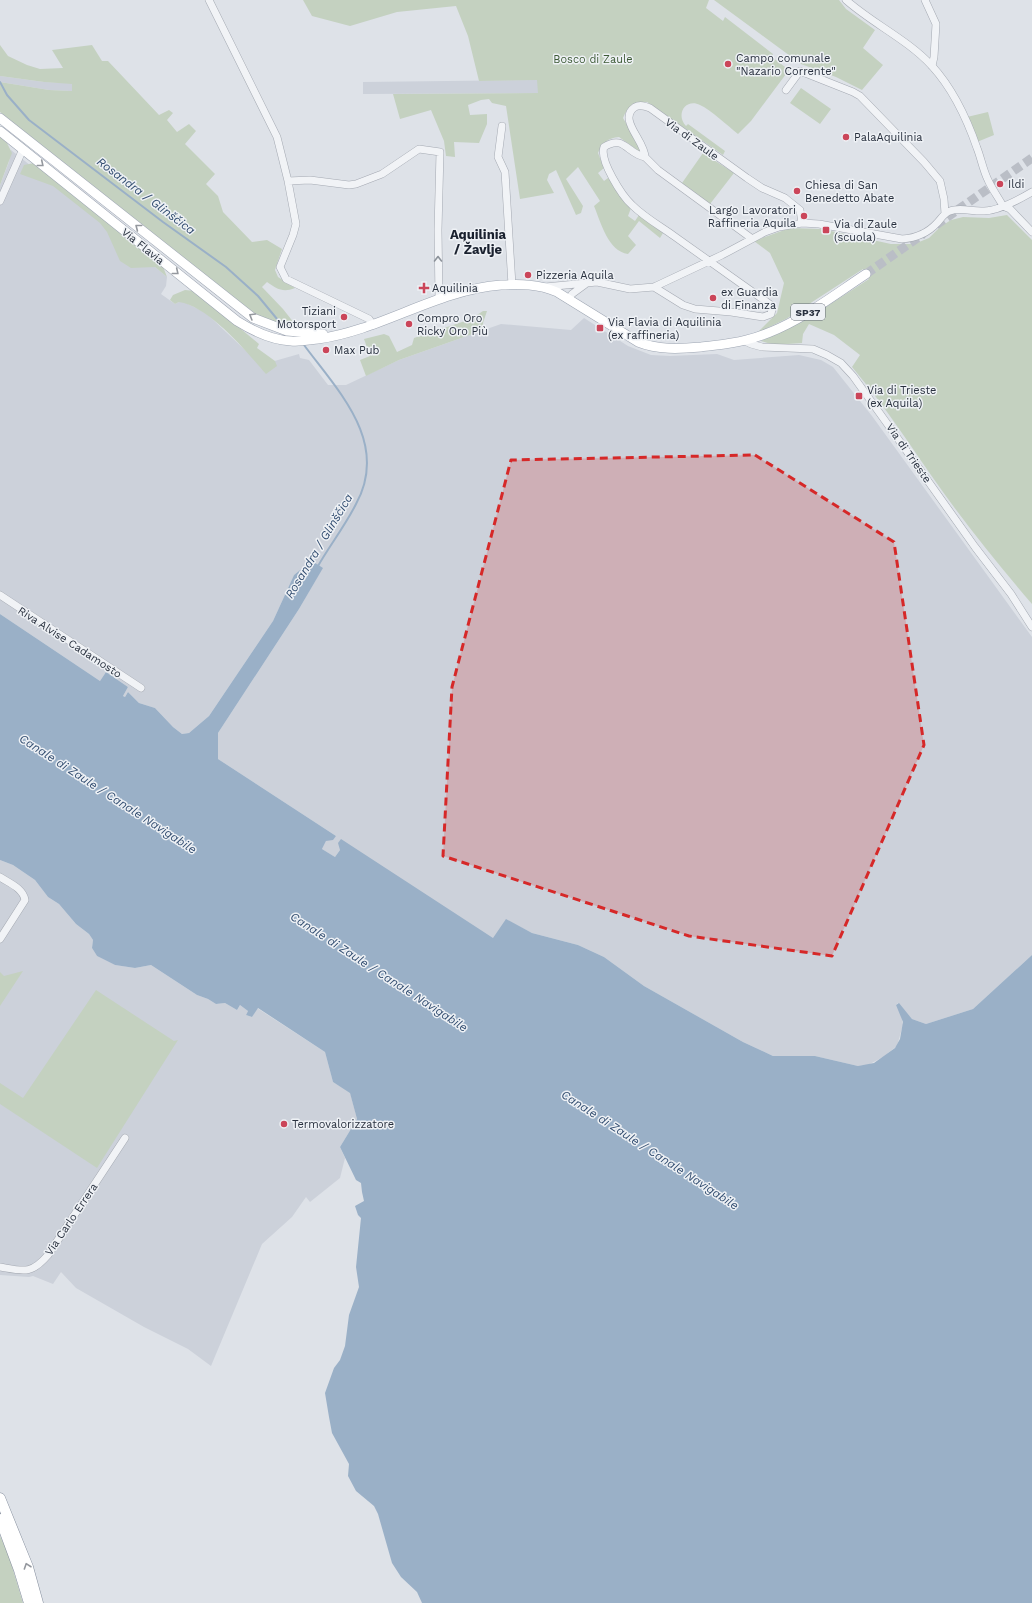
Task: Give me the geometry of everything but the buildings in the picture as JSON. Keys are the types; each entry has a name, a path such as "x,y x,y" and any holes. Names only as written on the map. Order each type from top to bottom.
{"highway":[{"path":"0,1498 28,1567 38,1603"},
{"path":"0,1519 19,1570 29,1603"}],"main road":[{"name":"Via Flavia","path":"0,118 246,313 269,325 287,331 342,334"},
{"name":"Via Flavia","path":"0,131 247,328 265,335 285,340 297,341 342,334"},
{"name":"SP37","path":"342,334 373,325 439,298 466,290 512,285 545,287 569,299 638,342 648,346 660,348 686,348 729,344 758,337 792,322 866,274"}],"street":[{"path":"209,0 277,137 288,181 296,224 294,235 280,267 283,274 286,279 369,319 373,325"},
{"path":"846,0 856,10 901,39 932,66 955,98 977,148 988,180 1003,206 1010,209 1032,232"},
{"path":"925,0 936,24 932,66"},
{"path":"786,90 800,71 860,96 924,162 940,181 944,199 945,214"},
{"name":"Via di Zaule","path":"751,238 658,170 646,157 645,151 630,125 628,118 634,108 644,106 650,108 762,188 785,198 800,210 802,223"},
{"path":"502,126 498,157 505,172 512,285"},
{"name":"Via di Zaule","path":"646,157 639,156 621,142 614,141 604,147 602,151 603,157 616,182 632,205 771,304 771,314 763,317 695,309 683,305 654,287"},
{"path":"0,202 23,149"},
{"path":"288,181 310,180 349,185 356,184 382,174 410,154 419,150 440,152 440,211 438,230 439,298"},
{"path":"545,287 597,282 630,289 654,287 709,261 751,238 779,227 802,223 819,224 902,239 911,238 919,236 930,230 945,214 951,210 985,211 1003,206 1032,192"},
{"path":"569,299 572,294 587,283"},
{"name":"Via di Trieste","path":"745,341 762,347 813,349 841,363 853,376 975,547 1011,594 1032,627"},
{"path":"1011,594 1032,618"},
{"name":"Riva Alvise Cadamosto","path":"0,596 141,688"},
{"path":"0,877 20,890 25,897 24,902 0,939"},
{"name":"Via Carlo Errera","path":"0,1267 24,1270 34,1269 40,1264 48,1255 125,1138"}],"highlighted area":[{"path":"755,455 894,542 924,745 832,956 689,936 443,856 452,687 511,460"}],"shaded area":[{"path":"0,76 44,82 72,83 72,91 49,90 0,82"},
{"path":"538,80 538,93 363,94 363,82"},
{"path":"11,150 99,220 167,277 166,286 161,294 175,304 184,302 206,313 246,351 271,362 299,354 300,358 309,360 328,385 346,385 399,360 501,324 571,330 584,318 628,346 651,355 670,356 717,354 734,360 799,355 821,360 833,367 872,416 1032,637 1032,955 973,1009 926,1024 912,1019 898,1003 896,1005 901,1013 903,1025 897,1046 883,1057 868,1065 858,1066 815,1056 773,1056 743,1042 644,986 604,957 578,945 532,933 506,920 494,939 340,850 335,857 322,849 326,841 336,836 218,759 218,733 299,609 322,569 309,560 305,566 294,575 273,621 209,716 189,733 182,734 173,727 155,708 139,703 128,692 125,697 123,696 128,687 106,672 100,681 0,614 0,185 9,162"},
{"path":"0,860 13,865 35,880 48,897 59,904 76,924 89,934 93,940 92,948 97,956 115,965 135,968 151,965 197,995 216,1004 225,1003 237,1010 240,1005 248,1011 246,1015 252,1017 257,1008 325,1052 333,1082 350,1092 357,1119 340,1147 345,1158 340,1178 310,1202 306,1197 292,1217 262,1244 211,1366 188,1349 144,1327 76,1288 61,1272 53,1284 33,1276 0,1275"}],"green space":[{"name":"Bosco di Zaule","path":"303,0 709,0 706,8 723,21 725,17 773,54 772,57 789,70 751,121 738,134 714,114 700,105 695,103 687,105 684,108 682,117 686,126 688,124 725,151 723,155 647,102 635,104 627,110 623,118 640,147 640,152 619,137 609,140 601,146 598,153 604,168 598,173 604,181 608,178 631,208 628,216 635,221 639,215 663,233 660,238 639,221 628,236 636,245 628,254 615,248 610,242 594,206 600,201 578,167 566,179 583,206 581,213 576,215 556,170 549,174 547,180 554,193 520,199 506,106 492,103 489,99 481,100 468,105 470,115 487,114 487,124 479,143 454,142 455,157 446,156 444,141 431,110 400,119 393,94 538,93 537,80 479,81 468,36 456,6 397,12 350,26 312,16"},
{"path":"714,0 839,0 846,9 875,30 863,48 883,65 862,90 836,77 801,64"},
{"path":"0,45 8,56 40,69 63,68 52,50 92,45 102,61 108,61 159,115 169,110 173,113 167,120 177,132 189,124 196,131 185,144 215,174 206,184 218,196 223,212 252,242 267,240 282,249 275,270 278,277 295,288 280,290 267,282 262,287 283,309 298,328 276,324 254,313 0,112 0,82 49,90 72,91 72,84 0,76"},
{"path":"801,88 831,109 820,124 790,103"},
{"path":"988,112 994,135 977,142 967,117"},
{"path":"0,136 6,141 12,153 0,185"},
{"path":"703,153 734,173 710,204 682,183"},
{"path":"34,163 162,264 167,277 155,267 131,268 120,261 107,232 100,223 53,186 20,174 24,165"},
{"path":"1007,215 1032,240 1032,604 964,521 888,413 852,367 860,355 834,335 809,324 803,334 802,343 774,345 761,341 809,318 869,279 863,269 786,319 757,333 777,313 784,283 770,253 754,241 790,228 822,229 891,244 914,244 929,238 940,227 951,220 963,217 989,218"},
{"path":"185,290 195,291 259,344 257,348 275,361 277,366 266,374 238,342 215,321 203,312 191,306 179,302 175,304 170,300 173,295"},
{"path":"483,311 487,311 483,323 484,330 399,360 366,376 360,360 370,356 364,339 384,334 389,336 397,352 412,345 414,338 471,319"},
{"path":"23,971 0,1006 0,972 4,976"},
{"path":"96,990 174,1041 178,1040 97,1168 0,1104 0,1083 23,1098"},
{"path":"0,1536 8,1553 23,1603 0,1603"}],"water":[{"name":"Canale di Zaule / Canale Navigabile","path":"309,559 323,568 299,609 218,733 218,759 336,836 333,840 326,841 322,849 335,857 340,850 338,843 341,839 493,938 506,919 532,933 578,945 604,957 644,986 743,1042 773,1056 815,1056 858,1066 874,1063 895,1048 900,1039 903,1022 896,1005 899,1003 912,1019 926,1024 973,1009 1032,955 1032,1603 422,1603 417,1592 401,1577 392,1563 378,1514 374,1506 356,1491 348,1476 349,1464 332,1433 325,1393 334,1368 340,1360 345,1346 349,1315 359,1287 356,1267 361,1218 358,1215 355,1206 364,1201 361,1183 356,1180 340,1147 357,1119 350,1093 333,1082 325,1052 258,1008 252,1017 246,1015 248,1011 240,1005 237,1010 225,1003 216,1004 197,995 151,965 135,968 115,965 97,956 92,948 93,940 89,934 76,924 59,904 48,897 35,880 13,865 0,860 0,614 100,681 106,672 128,687 123,696 125,697 128,692 139,703 155,708 173,727 182,734 189,733 209,716 273,621 294,575 305,566"}],"waterway":[{"name":"Rosandra / Glinščica","path":"0,82 7,95 29,120 163,222 226,267 258,296 282,325"},
{"name":"Rosandra / Glinščica","path":"304,345 344,399 356,418 363,439 367,459 365,481 356,504 318,566"}],"tunnel":[{"path":"936,225 1032,158"},
{"path":"866,274 923,234"}],"place":[{"name":"Campo comunale \"Nazario Corrente\"","path":"728,64"},
{"name":"PalaAquilinia","path":"846,137"},
{"name":"Ildi","path":"1000,184"},
{"name":"Chiesa di San Benedetto Abate","path":"797,191"},
{"name":"Largo Lavoratori Raffineria Aquila","path":"804,216"},
{"name":"Via di Zaule (scuola)","path":"826,230"},
{"name":"Pizzeria Aquila","path":"528,275"},
{"name":"Aquilinia","path":"424,288"},
{"name":"ex Guardia di Finanza","path":"713,298"},
{"name":"Tiziani Motorsport","path":"344,317"},
{"name":"Compro Oro Ricky Oro Più","path":"409,324"},
{"name":"Via Flavia di Aquilinia (ex raffineria)","path":"600,328"},
{"name":"Max Pub","path":"326,350"},
{"name":"Via di Trieste (ex Aquila)","path":"859,396"},
{"name":"Termovalorizzatore","path":"284,1124"}],"district":[{"name":"Aquilinia / Žavlje","path":"478,242"}]}
